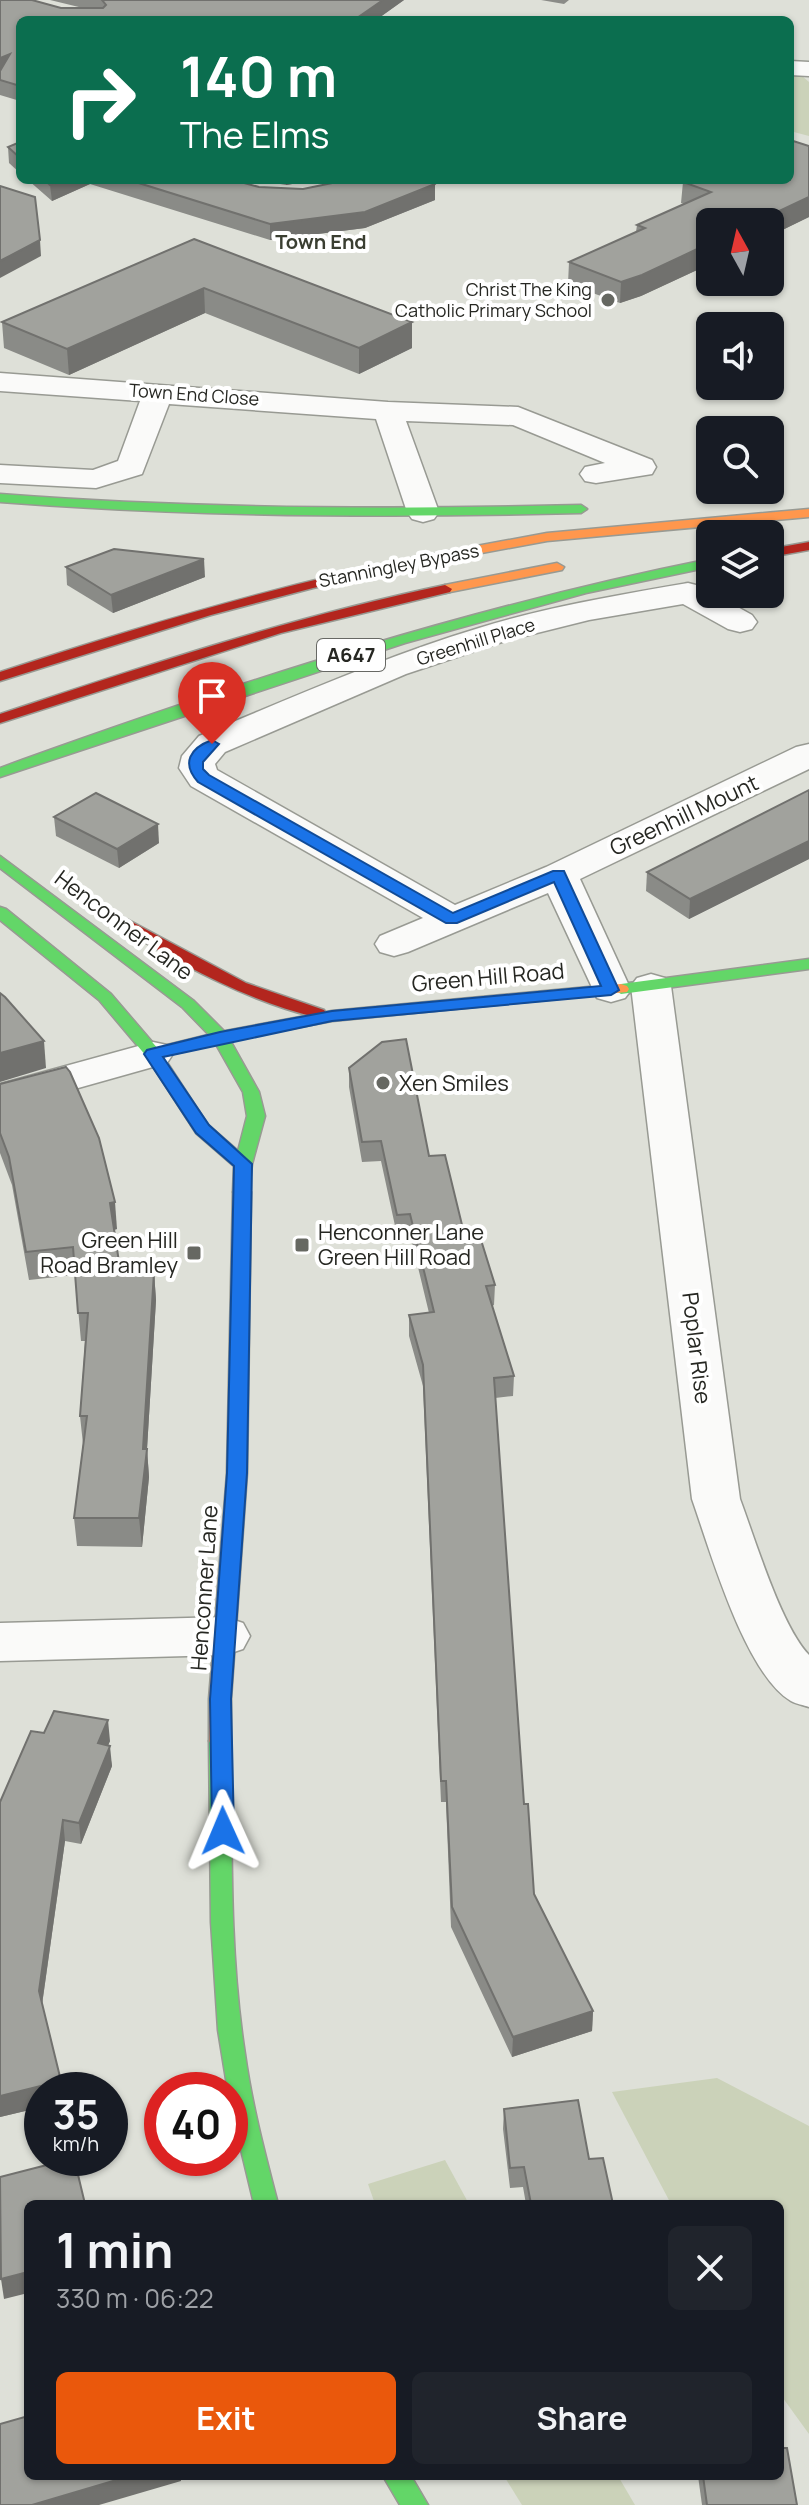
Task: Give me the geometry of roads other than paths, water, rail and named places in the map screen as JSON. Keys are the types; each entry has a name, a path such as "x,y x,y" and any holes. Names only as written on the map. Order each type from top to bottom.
{"main road":[{"path":"0,498 177,512 596,508"},
{"path":"670,507 809,511"},
{"name":"Stanningley Bypass","path":"0,677 139,630 298,586 403,564 547,537 809,511"},
{"path":"784,540 809,538"},
{"path":"784,550 809,546"},
{"path":"684,549 696,548"},
{"name":"Stanningley Bypass","path":"0,719 226,643 401,597 569,566"},
{"name":"A647","path":"0,773 308,668 488,614 603,584 696,566"},
{"path":"8,866 82,897"},
{"name":"Henconner Lane","path":"8,866 108,946 188,1004 220,1037 251,1092 256,1116 243,1164 237,1473 220,1699 222,1933 230,2033 251,2147 265,2200"},
{"path":"0,912 105,997 153,1054 202,1129 243,1164"},
{"path":"106,912 194,966 248,994 288,1007 332,1016"},
{"name":"Green Hill Road","path":"153,1054 220,1037 332,1016 631,988 809,964"},
{"path":"399,2480 415,2505"}],"street":[{"name":"Town End Close","path":"0,382 388,411 518,416 654,464 596,474"},
{"path":"0,474 96,479 131,467 158,393"},
{"path":"388,411 423,512"},
{"name":"Greenhill Place","path":"452,919 204,778 196,770 195,762 212,744 394,667 493,634 589,610 688,593 740,622"},
{"name":"Greenhill Mount","path":"394,944 559,875 809,755"},
{"path":"559,875 631,988"},
{"name":"Poplar Rise","path":"631,988 716,1499 742,1572 778,1655 809,1687"},
{"path":"0,1097 153,1054"},
{"path":"0,1642 225,1636"}],"place":[{"name":"Christ The King Catholic Primary School","path":"608,300"},
{"name":"Xen Smiles","path":"383,1083"},
{"name":"Henconner Lane Green Hill Road","path":"302,1245"},
{"name":"Green Hill Road Bramley","path":"194,1253"}],"district":[{"name":"Town End","path":"321,242"}]}
